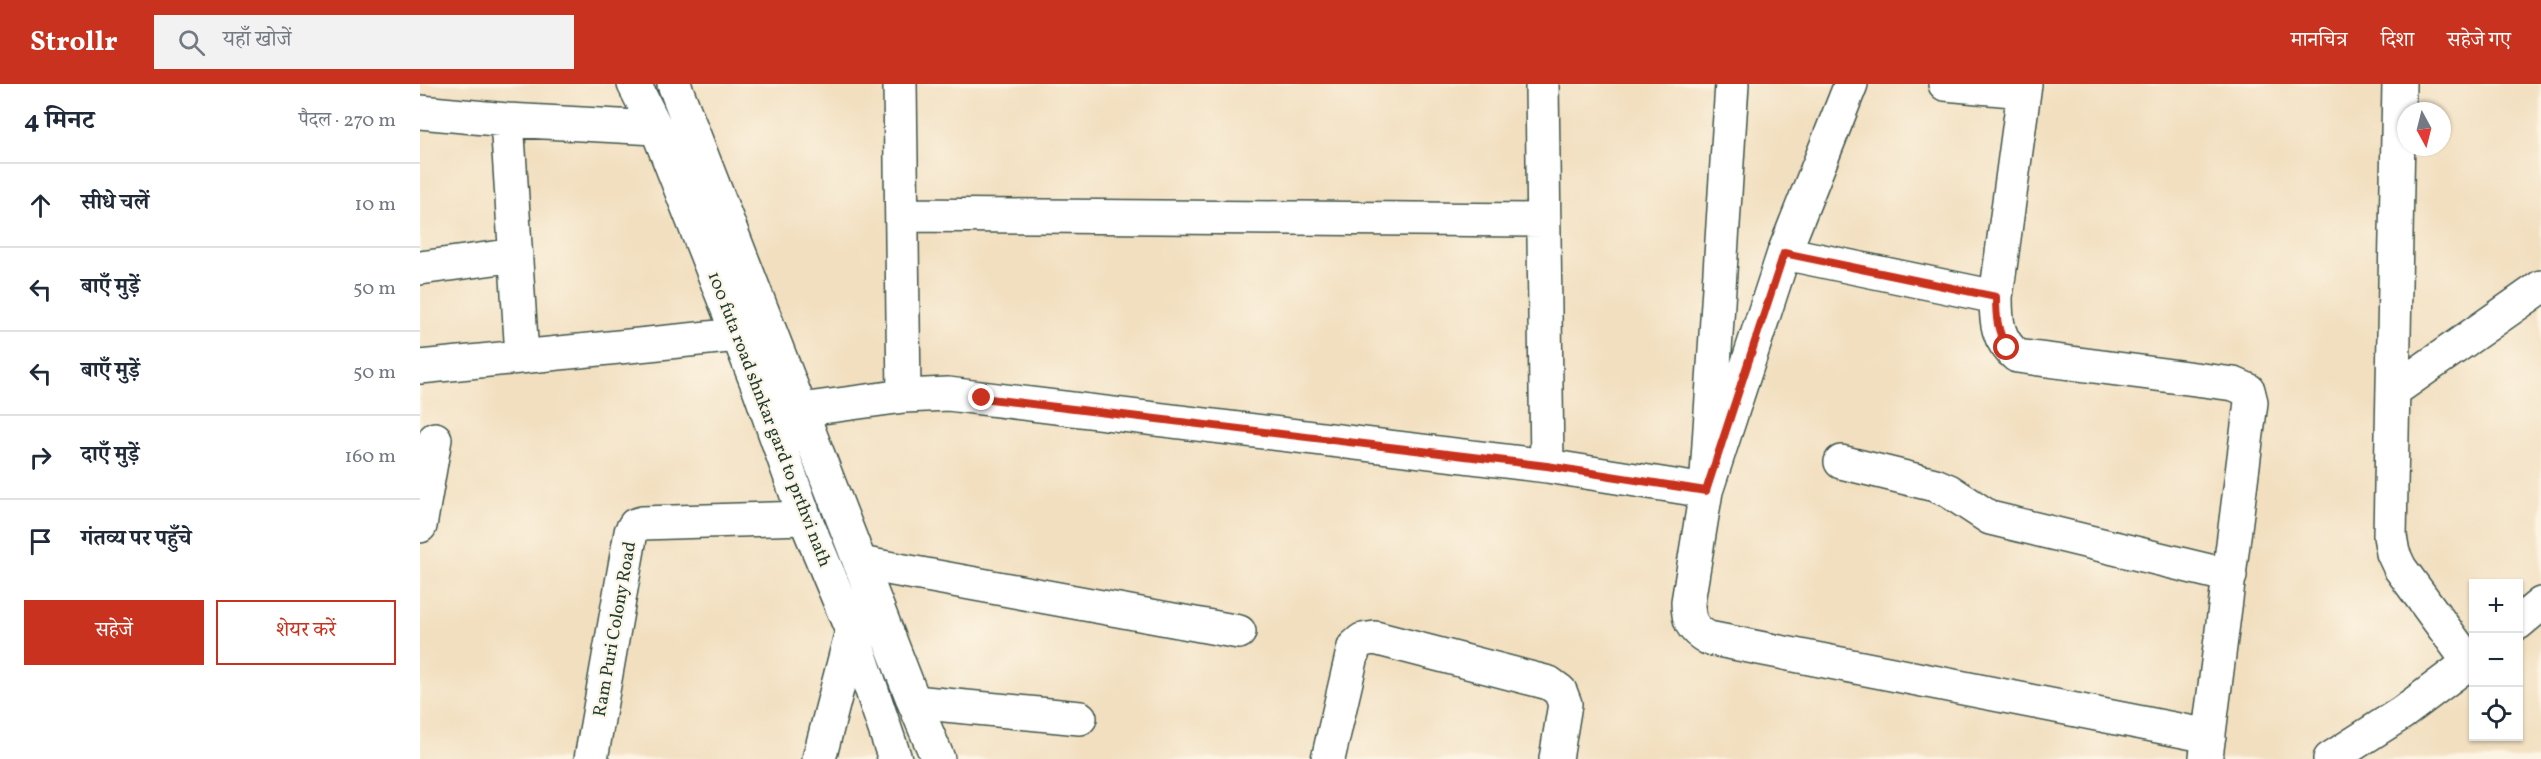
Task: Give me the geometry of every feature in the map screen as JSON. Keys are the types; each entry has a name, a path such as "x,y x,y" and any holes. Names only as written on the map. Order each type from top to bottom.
{"street":[{"name":"100 futa road shnkar gard to prthvi nath","path":"634,84 656,128 738,335 805,518 852,631 895,759"},
{"path":"674,84 938,759"},
{"path":"900,84 904,396"},
{"path":"1542,84 1547,466"},
{"path":"1732,84 1706,491 1688,602 1688,618 1695,630 1708,638 2208,748 2251,415 2248,390 2234,384 2017,356 2007,348 2000,335 1996,319 1996,297 2025,87 1945,84"},
{"path":"1706,491 1784,253 1851,84"},
{"path":"2399,84 2390,536 2393,553 2400,568 2469,657"},
{"path":"420,112 507,120 656,128"},
{"path":"507,120 522,356"},
{"path":"902,215 1543,220"},
{"path":"1784,253 1996,297"},
{"path":"420,268 516,255"},
{"path":"2393,391 2541,287"},
{"path":"420,367 738,335"},
{"path":"800,410 904,396 948,394 1547,466 1706,491"},
{"path":"420,526 435,439"},
{"path":"1841,462 1935,485 1949,491 1990,518 2230,576"},
{"name":"Ram Puri Colony Road","path":"591,759 631,532 635,525 642,522 805,518"},
{"path":"860,563 1239,632"},
{"path":"2523,618 2541,604"},
{"path":"819,759 852,631"},
{"path":"1328,759 1354,646 1362,640 1375,638 1548,683 1560,691 1565,704 1556,759"},
{"path":"2330,759 2402,713 2469,662"},
{"path":"914,702 1080,718"}],"route":[{"path":"982,398 1547,466 1706,491 1784,253 1996,297 1996,319 2000,335 2007,348"}]}
